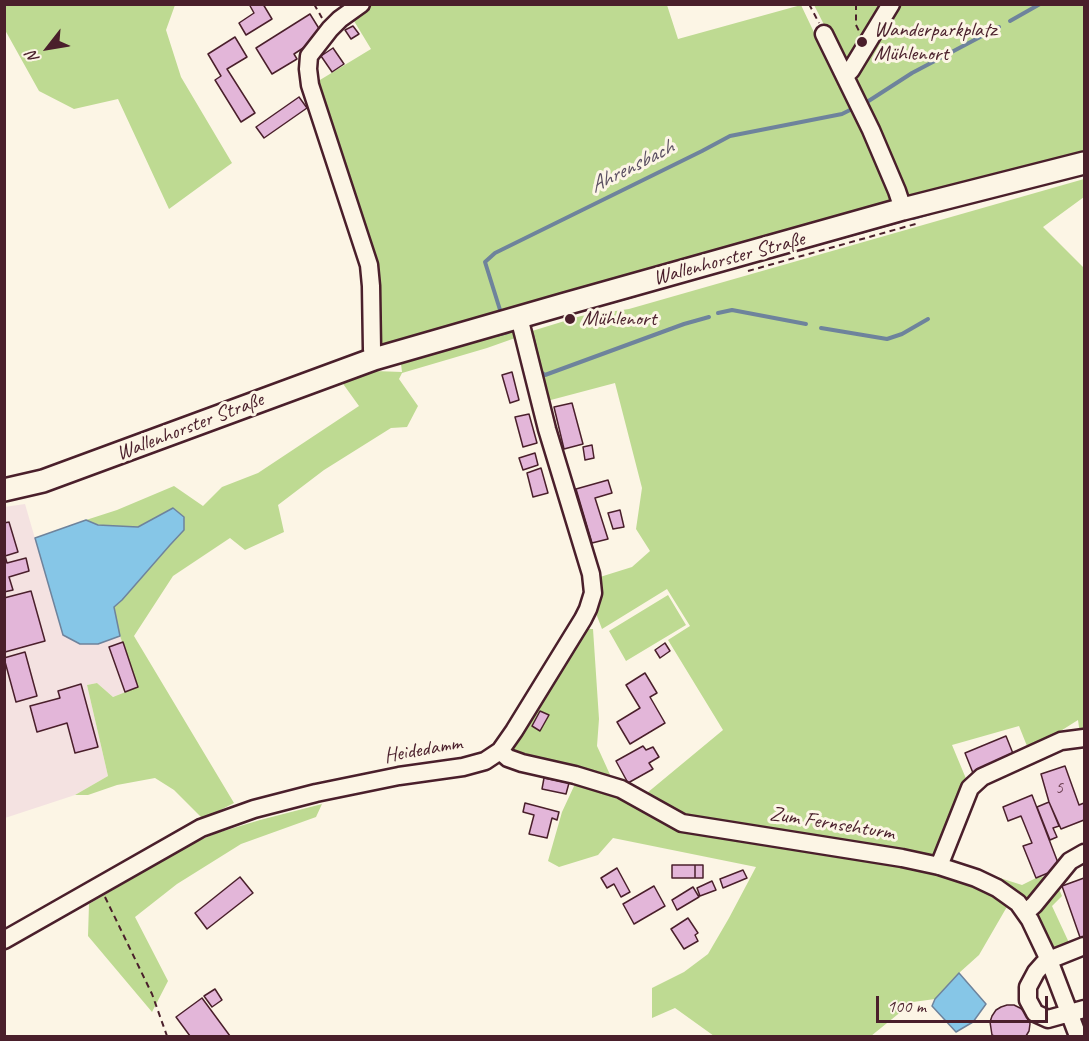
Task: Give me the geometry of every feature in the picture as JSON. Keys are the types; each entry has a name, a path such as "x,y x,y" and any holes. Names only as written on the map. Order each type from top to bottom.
{"main road":[{"name":"Wallenhorster Straße","path":"4,490 44,481 374,359 521,324 903,209 1084,163"}],"street":[{"path":"361,4 330,29 309,56 308,69 310,86 369,265 372,286 374,359"},
{"path":"846,76 891,4"},
{"path":"824,34 846,76 903,209"},
{"name":"Heidedamm","path":"4,940 201,828 233,815 316,793 399,776 463,767 485,761 500,751 583,619 593,593 591,574 547,429 521,324"},
{"path":"939,866 970,788 982,777 1061,741 1084,738"},
{"name":"Zum Fernsehturm","path":"500,751 508,759 621,789 682,823 902,858 939,866 976,878 1018,903 1030,920 1077,1011 1078,1036"},
{"path":"1025,913 1070,861 1084,853"},
{"path":"1077,1011 1048,1019 1035,1013 1028,1000 1028,987 1036,972 1049,960 1084,946"}],"path":[{"path":"809,4 824,34"},
{"path":"856,4 856,25 860,33 869,40"},
{"path":"100,886 152,994 167,1036"}],"shaded area":[{"path":"25,504 63,635 98,644 120,636 138,687 113,697 97,683 87,685 108,776 75,795 5,818 4,507"}],"green space":[{"path":"368,4 667,5 678,39 801,5 893,202 509,312 518,337 402,373 399,379 418,406 407,427 391,428 324,470 278,505 284,532 245,550 230,538 173,576 134,636 234,803 203,819 174,790 155,778 117,785 88,795 75,795 108,776 87,685 97,683 113,697 138,687 120,636 114,607 184,530 184,517 173,508 138,527 98,525 86,520 117,510 174,486 203,506 222,487 258,473 359,406 341,381 375,371 402,372 398,340 376,347 376,295 315,83 371,49 351,16"},
{"path":"4,5 175,5 166,30 181,77 232,163 169,209 118,99 74,109 39,91 5,30"},
{"path":"814,5 1084,5 1084,153 907,199"},
{"path":"1084,179 1084,197 1043,227 1084,268 1084,733 1080,734 1078,720 1029,751 1019,726 952,745 967,781 940,860 688,818 647,793 723,730 668,640 690,626 667,589 602,629 597,616 600,577 632,567 650,551 636,529 642,488 615,383 547,401 543,371 532,331 581,316 629,309"},
{"path":"668,595 686,625 626,661 609,631"},
{"path":"585,629 593,629 599,719 597,746 612,779 512,752 511,745"},
{"path":"575,784 614,794 681,828 937,871 973,881 1008,905 979,955 935,999 913,1002 871,1036 714,1036 675,1008 652,1018 652,988 684,972 708,954 756,867 613,838 598,855 559,867 548,861 562,812"},
{"path":"322,804 316,817 241,844 177,884 135,917 168,981 152,1012 88,936 89,904 191,844 217,833"},
{"path":"956,864 1022,885 1036,878 1053,875 1062,896 1052,906 1071,947 1052,953 1036,920"}],"water":[{"path":"173,508 184,517 184,530 114,607 120,636 98,644 80,644 63,635 35,538 86,520 98,525 138,527"},
{"path":"959,973 986,1004 973,1022 956,1032 932,1006 935,999"}],"building":[{"path":"249,4 263,4 272,19 246,35 239,23 254,13"},
{"path":"310,14 323,35 294,54 297,59 272,74 256,48"},
{"path":"353,26 359,34 351,39 345,30"},
{"path":"235,37 247,57 227,69 255,113 241,122 215,80 221,76 208,54"},
{"path":"333,48 344,64 332,72 321,56"},
{"path":"299,97 307,108 264,138 256,127"},
{"path":"512,372 519,400 510,403 502,375"},
{"path":"572,403 583,444 564,449 554,407"},
{"path":"529,414 537,443 523,447 515,417"},
{"path":"592,445 594,458 585,460 583,447"},
{"path":"535,453 538,465 523,470 519,458"},
{"path":"541,468 548,493 533,497 527,473"},
{"path":"608,480 612,493 595,498 608,539 592,543 576,489"},
{"path":"620,510 624,527 613,529 608,513"},
{"path":"9,522 18,552 5,556 7,563 26,558 29,571 9,577 13,590 4,592 4,523"},
{"path":"31,591 45,641 5,652 4,598"},
{"path":"123,642 138,687 125,692 109,647"},
{"path":"665,643 670,651 660,658 655,650"},
{"path":"25,652 37,696 16,702 4,658"},
{"path":"645,673 657,693 650,697 665,723 630,744 617,722 640,708 626,685"},
{"path":"81,684 98,747 75,753 67,723 37,732 30,706 60,698 58,691"},
{"path":"540,711 549,715 540,731 532,726"},
{"path":"1006,736 1014,756 973,773 965,753"},
{"path":"643,746 646,750 653,747 659,757 649,763 653,769 628,783 616,761"},
{"path":"1065,766 1079,805 1084,803 1084,820 1061,829 1049,802 1041,774"},
{"path":"544,778 569,783 566,794 542,789"},
{"path":"1032,795 1060,868 1036,878 1023,846 1032,843 1021,816 1008,821 1003,807"},
{"path":"1049,802 1059,826 1053,828 1057,837 1050,840 1037,807"},
{"path":"525,803 559,812 557,820 552,818 547,838 529,834 534,815 523,812"},
{"path":"672,865 695,865 695,878 672,878"},
{"path":"695,865 703,865 703,878 695,878"},
{"path":"617,868 630,892 621,897 614,884 607,888 601,878"},
{"path":"743,870 747,878 723,888 720,879"},
{"path":"240,877 253,893 207,929 195,913"},
{"path":"1084,878 1084,942 1082,943 1062,886"},
{"path":"712,881 716,890 700,896 697,888"},
{"path":"654,886 665,906 634,924 623,904"},
{"path":"693,887 699,897 677,910 672,900"},
{"path":"688,918 698,933 695,935 698,941 684,949 671,929"},
{"path":"215,989 222,1000 212,1007 204,996"},
{"path":"202,998 230,1036 190,1036 176,1017"},
{"path":"1007,1005 1020,1008 1029,1018 1029,1031 1026,1036 992,1035 990,1022 992,1016 996,1010"}],"waterway":[{"name":"Ahrensbach","path":"1010,21 1040,4"},
{"name":"Ahrensbach","path":"867,102 912,73 999,27"},
{"name":"Ahrensbach","path":"501,313 485,262 495,253 730,136 842,114 854,108"},
{"path":"913,218 930,213"},
{"path":"806,247 900,221"},
{"path":"607,303 636,295"},
{"path":"718,313 732,310 806,324"},
{"path":"532,335 541,372 545,375 709,317"},
{"path":"821,328 887,339 902,334 928,319"},
{"name":"Ahrensbach","path":"496,335 508,332"}],"place":[{"name":"Wanderparkplatz Mühlenort","path":"862,42"},
{"name":"Mühlenort","path":"570,319"}]}
